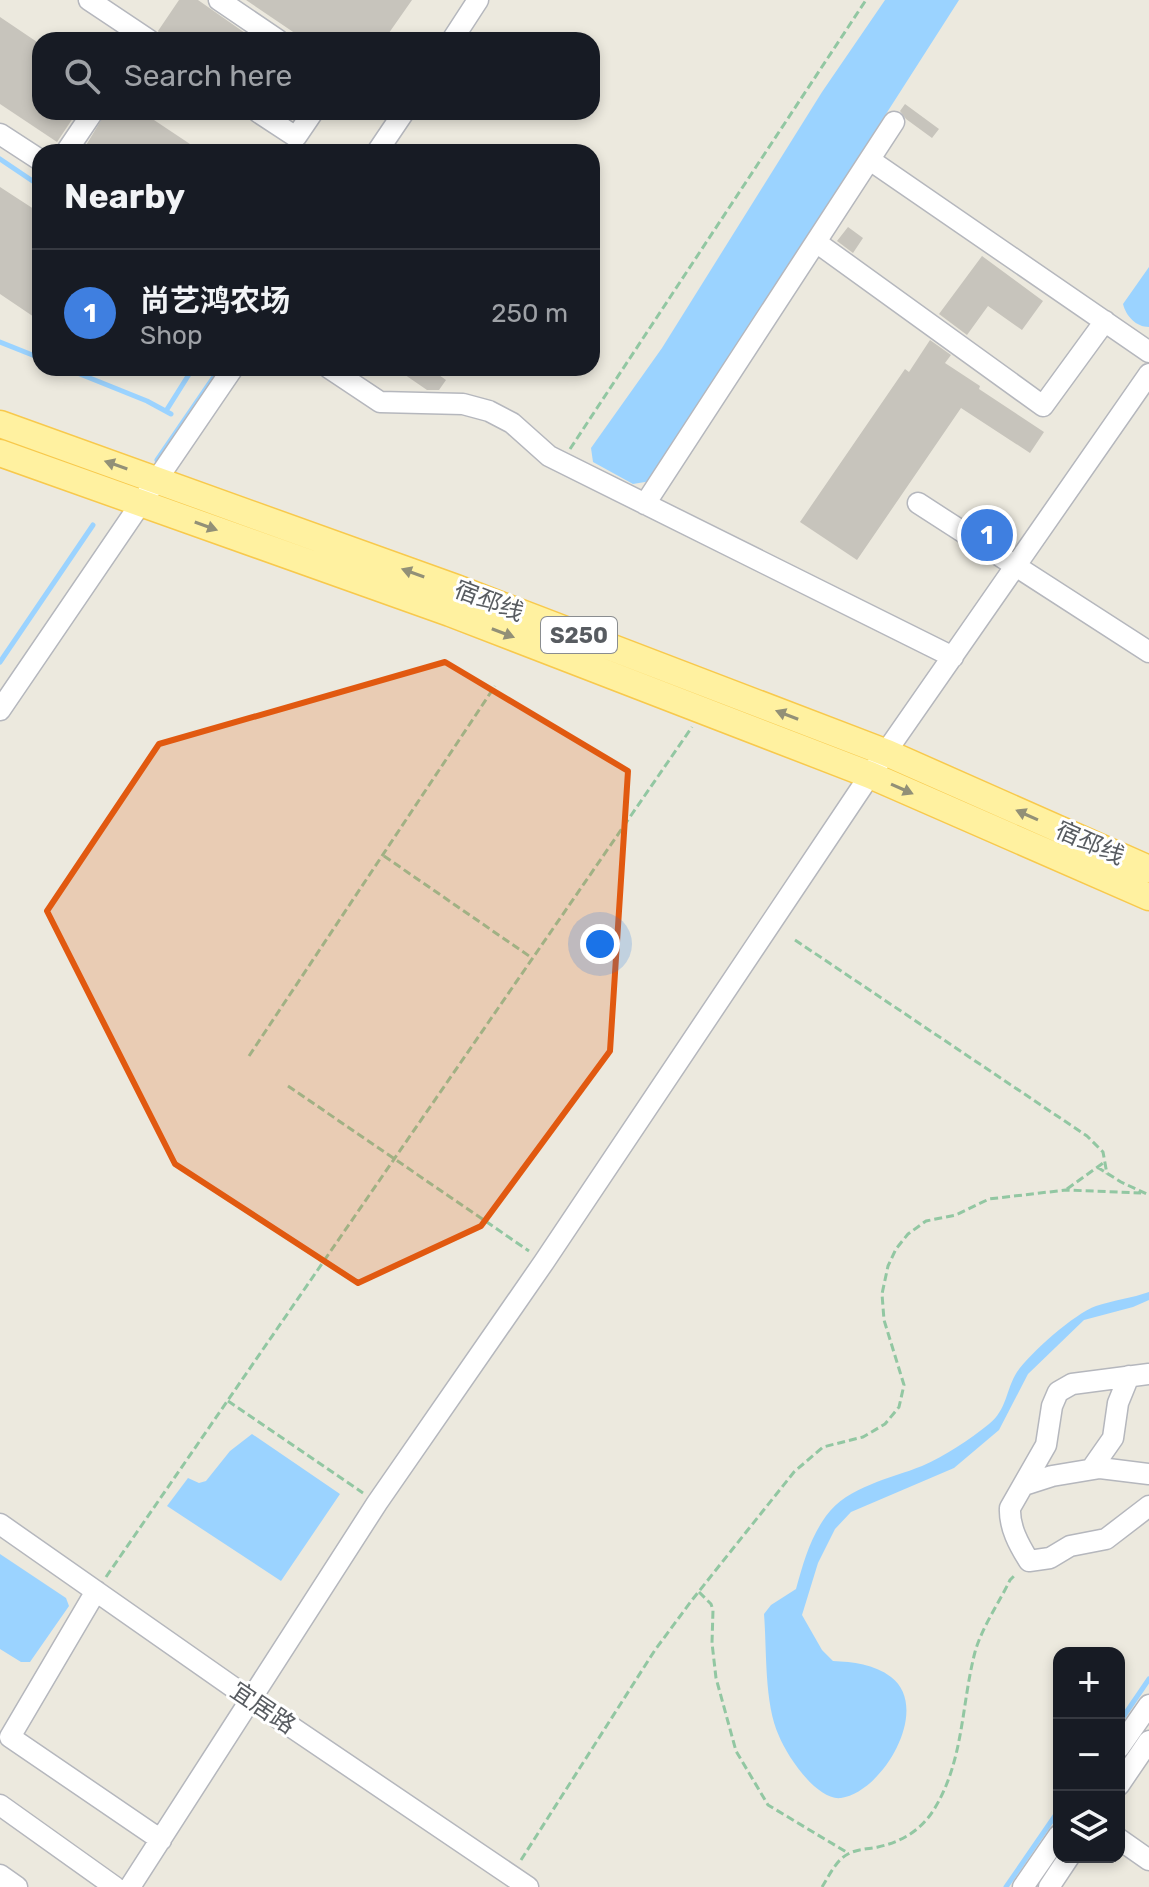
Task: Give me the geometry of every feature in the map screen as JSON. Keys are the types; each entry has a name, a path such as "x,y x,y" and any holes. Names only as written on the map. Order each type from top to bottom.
{"main road":[{"name":"宿邳线","path":"0,424 456,588 887,753 1149,869"},
{"name":"宿邳线","path":"0,453 450,613 703,710 870,775 1149,897"}],"street":[{"path":"89,0 135,32"},
{"path":"219,0 266,32"},
{"path":"457,32 478,0"},
{"path":"71,144 88,120"},
{"path":"266,120 290,144"},
{"path":"292,144 308,120"},
{"path":"382,144 399,120"},
{"path":"645,504 894,122"},
{"path":"0,134 32,155"},
{"path":"870,160 1149,352"},
{"path":"816,242 1043,406 1105,321"},
{"path":"130,1887 377,1503 544,1262 870,775 1149,374"},
{"path":"0,710 228,376"},
{"path":"341,376 380,402 463,404 489,411 512,423 549,456 953,657"},
{"path":"918,503 1149,652"},
{"path":"1092,1468 1113,1438 1118,1403 1139,1375"},
{"path":"1139,1375 1072,1384 1058,1392 1052,1406 1046,1445 1010,1508 1010,1518 1019,1546 1029,1561 1050,1558 1070,1546 1106,1539 1149,1506"},
{"path":"1024,1485 1092,1468 1149,1474"},
{"name":"宜居路","path":"0,1524 250,1699 528,1887"},
{"path":"96,1591 10,1737 161,1840"},
{"path":"1125,1739 1149,1705"},
{"path":"1125,1776 1149,1741"},
{"path":"0,1805 115,1887"},
{"path":"1125,1843 1149,1860"},
{"path":"1023,1887 1053,1844"},
{"path":"1049,1887 1065,1863"},
{"path":"0,1875 17,1887"}],"path":[{"path":"561,462 866,0"},
{"path":"249,1056 495,686"},
{"path":"96,1591 703,710"},
{"path":"383,855 532,958"},
{"path":"795,940 1087,1136 1103,1152 1107,1174"},
{"path":"288,1086 544,1262"},
{"path":"1066,1190 1106,1161"},
{"path":"1097,1167 1141,1193"},
{"path":"510,1875 655,1650 794,1472 823,1447 863,1437 885,1424 899,1407 904,1385 884,1320 882,1294 896,1249 908,1234 926,1221 956,1215 989,1199 1066,1190 1149,1195"},
{"path":"228,1401 377,1503"},
{"path":"822,1887 839,1860 849,1853 908,1837 933,1811 957,1756 976,1650 1010,1580 1029,1561"},
{"path":"699,1592 713,1610 712,1643 716,1678 736,1751 768,1805 849,1853"}],"highlighted area":[{"path":"445,662 628,771 610,1051 481,1226 358,1283 175,1164 47,911 159,744"}],"water":[{"path":"885,0 959,0 651,481 633,484 593,462 591,448 662,348 822,92"},
{"path":"1149,267 1149,327 1132,320 1123,304"},
{"path":"1149,1292 1149,1300 1133,1307 1084,1320 1028,1374 999,1430 954,1468 851,1512 835,1529 818,1563 802,1615 822,1650 833,1661 863,1664 891,1677 902,1691 906,1708 897,1747 872,1781 857,1792 841,1798 822,1792 796,1765 774,1723 768,1693 764,1614 771,1605 796,1589 820,1524 846,1497 931,1462 989,1424 1003,1406 1017,1372 1032,1354 1076,1317 1096,1306"},
{"path":"252,1434 340,1494 281,1581 167,1506 188,1478 199,1483 206,1481 230,1451"},
{"path":"0,1554 66,1598 69,1606 30,1662 21,1662 0,1649"}],"building":[{"path":"179,0 198,0 244,32 159,32"},
{"path":"246,0 412,0 390,32 293,32"},
{"path":"0,17 32,39 32,120 72,120 57,142 0,104"},
{"path":"905,104 939,129 932,138 906,119 900,111"},
{"path":"101,120 154,120 190,144 87,144"},
{"path":"0,187 32,208 32,316 0,294"},
{"path":"848,227 863,238 853,253 837,241"},
{"path":"982,256 1043,301 1022,330 988,306 967,335 939,314"},
{"path":"930,340 951,355 945,363 1044,432 1030,453 961,408 857,560 800,522 905,369 909,372"},
{"path":"407,376 440,376 446,380 439,390 427,390"}],"waterway":[{"path":"0,159 32,181"},
{"path":"0,342 32,355"},
{"path":"85,376 171,414"},
{"path":"166,411 188,376"},
{"path":"157,460 215,376"},
{"path":"0,662 93,525"},
{"path":"1122,1719 1149,1679"},
{"path":"1006,1887 1053,1819"}],"place":[{"name":"尚艺鸿农场","path":"987,535"}]}
